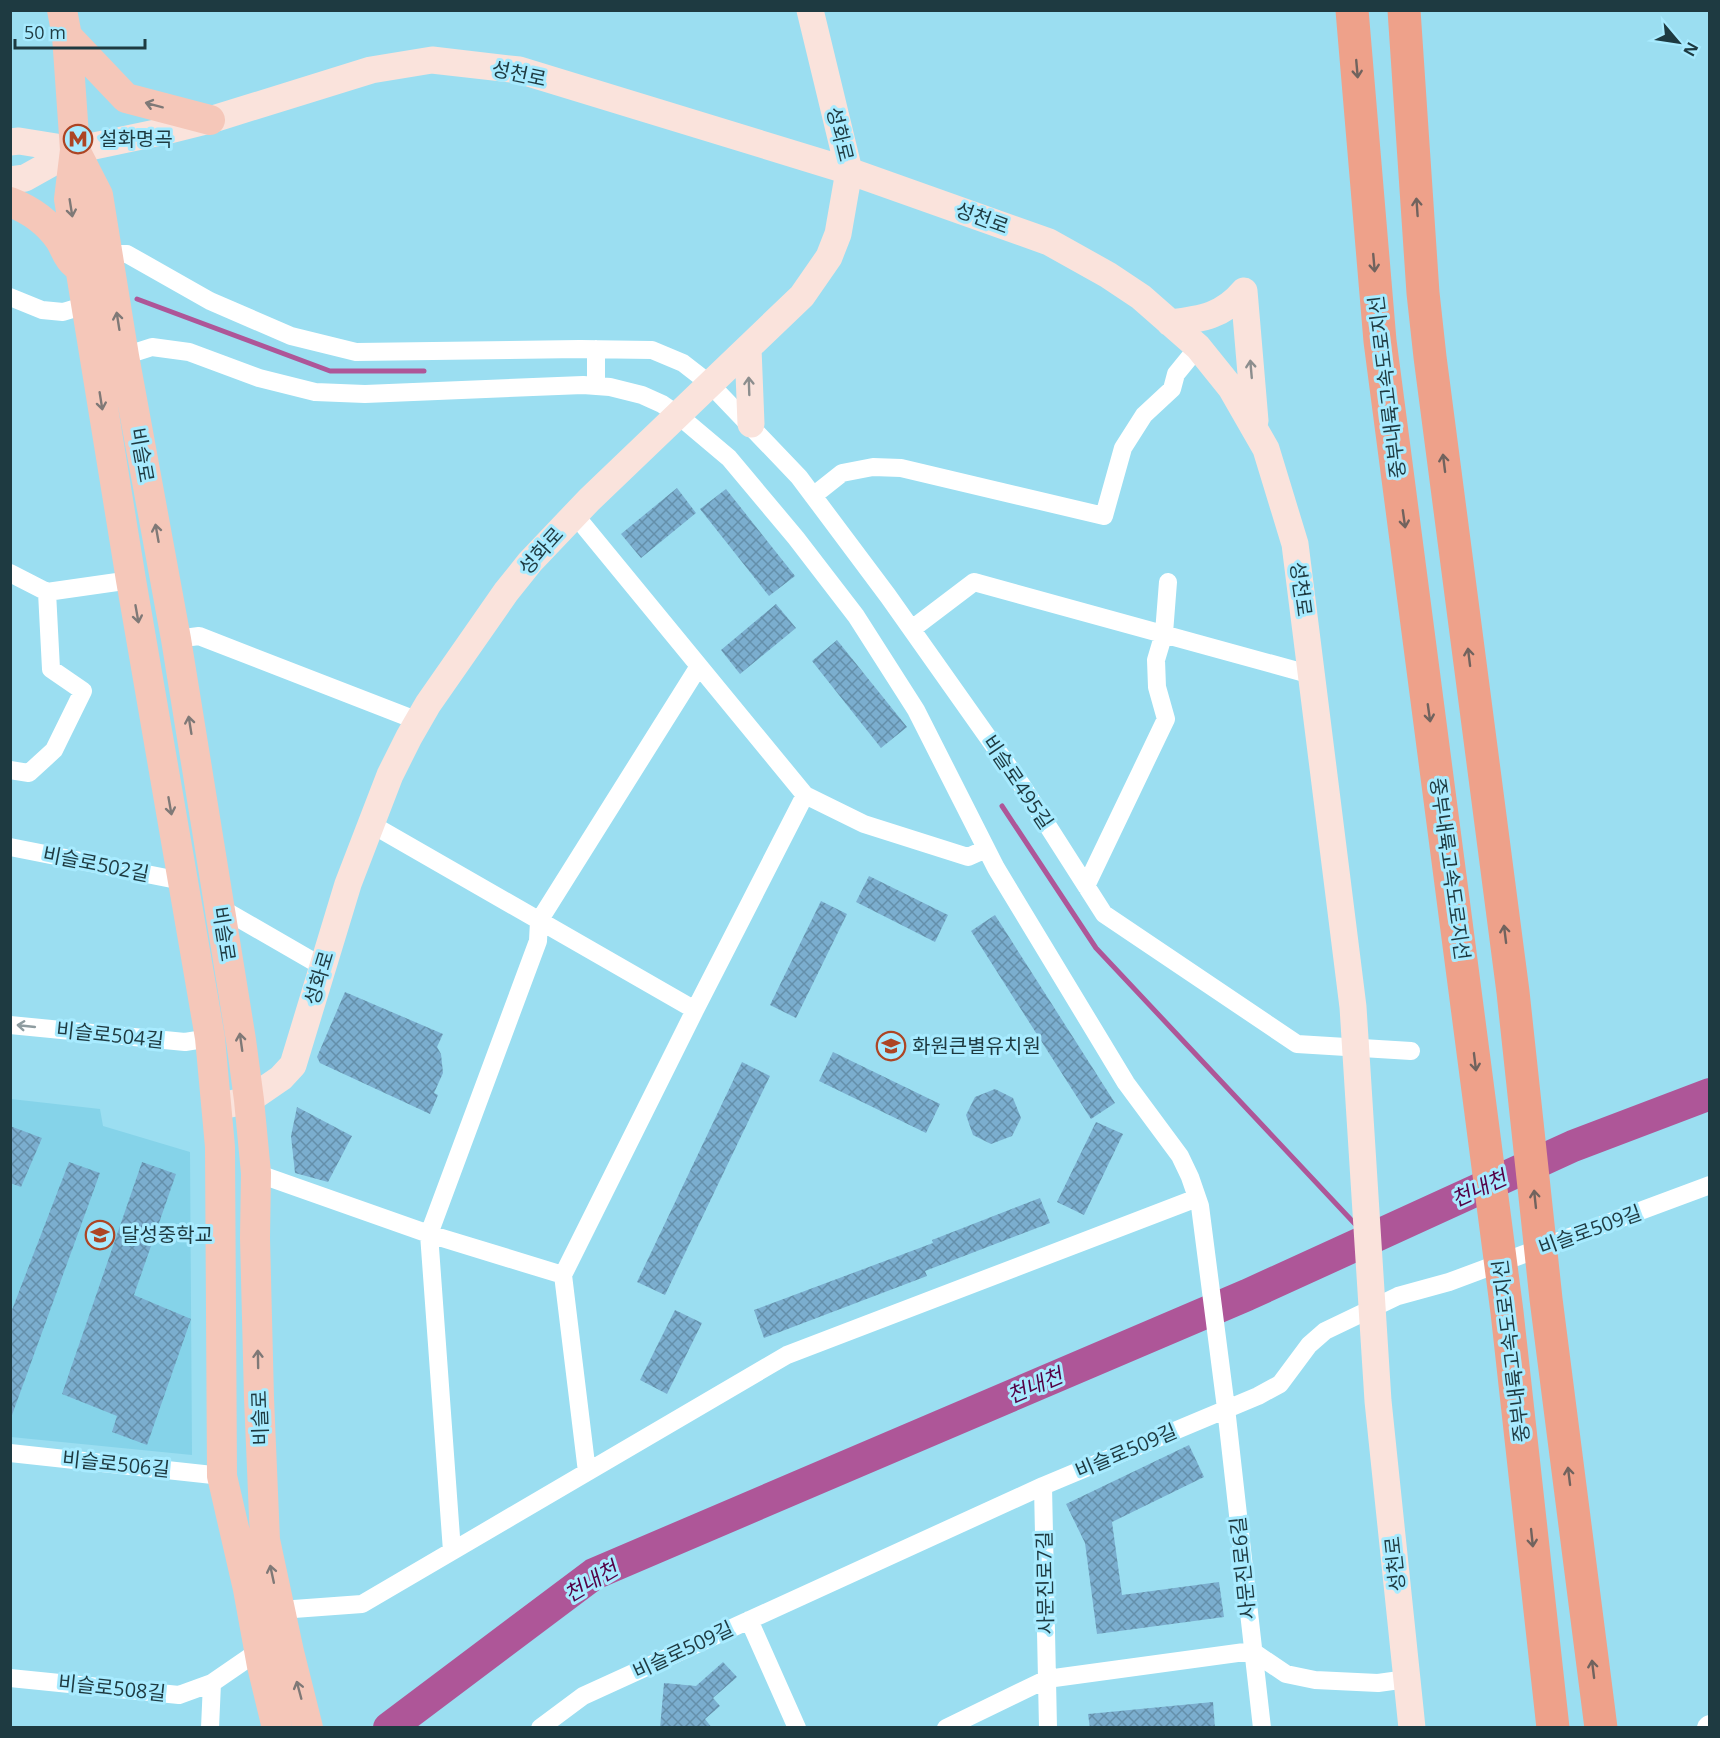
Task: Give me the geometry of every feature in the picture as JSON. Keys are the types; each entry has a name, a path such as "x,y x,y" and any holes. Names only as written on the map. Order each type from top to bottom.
{"highway":[{"name":"중부내륙고속도로지선","path":"1352,10 1380,341 1507,1312 1553,1728"},
{"path":"1404,10 1423,292 1513,992 1546,1299 1601,1728"}],"main road":[{"name":"성화로","path":"216,1107 249,1100 282,1078 293,1065 348,884 390,775 418,721 506,592 530,562 574,515 802,296 829,257 838,234 849,171 810,10"},
{"path":"65,23 126,98 210,120"},
{"name":"비슬로","path":"65,23 75,150 98,195 89,259 86,305 210,1038 220,1146 222,1476 277,1728"},
{"name":"성천로","path":"75,150 210,120 371,70 432,60 519,70 849,171 1048,242 1116,280 1141,297 1198,347 1231,388 1256,428 1266,449 1295,544 1353,1007 1378,1401 1412,1728"},
{"path":"10,142 19,141 75,150"},
{"path":"10,180 25,178 75,150"},
{"path":"10,202 31,210 50,227 60,240 70,261 89,259"},
{"name":"비슬로","path":"89,259 124,356 176,639 249,1100 256,1173 258,1398 265,1540 308,1728"},
{"path":"1170,323 1202,319 1218,313 1234,303 1244,291 1256,428"},
{"path":"748,348 751,424"},
{"path":"202,993 232,987"},
{"path":"220,1190 239,1193 245,1222 255,1238"}],"street":[{"name":"비슬로495길","path":"89,259 127,254 210,301 291,336 356,352 652,350 683,363 710,384 751,424 799,477 912,629 1023,787 1104,914 1297,1044 1411,1051"},
{"path":"10,297 42,310 63,312 86,305"},
{"name":"사문진로6길","path":"124,356 152,347 189,352 259,378 315,392 365,394 531,386 596,386 642,395 662,404 678,415 729,458 796,538 856,616 916,710 986,849 1126,1083 1180,1156 1190,1177 1199,1202 1225,1403 1262,1728"},
{"path":"813,496 842,473 873,467 901,468 1104,516 1123,448 1144,415 1172,389 1176,374 1198,347"},
{"path":"596,349 596,386"},
{"path":"574,515 805,795 864,824 968,857 986,849"},
{"path":"10,573 47,592 131,580"},
{"path":"912,629 974,582 1312,675"},
{"path":"1086,886 1166,719 1157,687 1156,660 1164,633 1168,582"},
{"path":"10,771 29,773 54,750 83,691 51,669 47,592"},
{"path":"176,639 199,636 418,721"},
{"path":"452,1551 429,1234 537,941 539,921 699,666"},
{"path":"587,1472 564,1275 695,1010 805,795"},
{"path":"371,824 695,1010"},
{"name":"비슬로502길","path":"10,847 182,881"},
{"path":"219,907 323,967"},
{"name":"비슬로504길","path":"10,1025 185,1042 210,1038"},
{"path":"256,1173 429,1234 564,1275"},
{"name":"비슬로509길","path":"540,1728 583,1696 1225,1403 1258,1396 1280,1384 1309,1345 1325,1331 1398,1296 1449,1282 1710,1185"},
{"path":"280,1610 362,1604 787,1355 1199,1202"},
{"name":"비슬로506길","path":"10,1453 222,1476"},
{"name":"사문진로7길","path":"1043,1486 1048,1728"},
{"path":"749,1620 797,1728"},
{"path":"946,1728 1047,1679 1252,1651 1286,1674 1315,1680 1378,1683 1407,1679"},
{"name":"비슬로508길","path":"10,1678 179,1695 212,1683 261,1658"},
{"path":"210,1728 212,1683"}],"shaded area":[{"name":"달성중학교","path":"11,1099 100,1109 103,1126 190,1152 192,1455 11,1437"}],"building":[{"path":"677,488 696,513 641,558 621,534"},
{"path":"726,489 795,576 769,596 700,509"},
{"path":"776,604 796,628 740,674 721,650"},
{"path":"837,640 907,727 881,748 812,661"},
{"path":"869,876 948,915 935,942 856,902"},
{"path":"821,901 847,914 796,1018 770,1005"},
{"path":"995,915 1115,1103 1091,1119 971,931"},
{"path":"345,992 443,1034 437,1047 441,1054 443,1073 434,1093 438,1095 430,1114 320,1063 317,1057"},
{"path":"833,1052 940,1104 926,1133 819,1081"},
{"path":"742,1062 770,1076 665,1295 637,1282"},
{"path":"995,1089 1013,1098 1021,1118 1012,1136 991,1144 973,1135 966,1115 975,1097"},
{"path":"297,1107 352,1136 328,1182 295,1173 291,1136"},
{"path":"1096,1122 1123,1134 1084,1215 1057,1202"},
{"path":"10,1126 42,1138 21,1187 10,1183"},
{"path":"69,1162 100,1173 12,1415 10,1414 10,1315"},
{"path":"142,1162 176,1174 134,1295 191,1319 147,1445 112,1432 117,1416 62,1394"},
{"path":"1040,1198 1050,1223 925,1271 927,1276 764,1338 754,1310 933,1243 932,1240"},
{"path":"675,1310 702,1323 667,1394 640,1380"},
{"path":"1189,1445 1204,1477 1112,1522 1122,1595 1219,1582 1224,1617 1097,1634 1085,1543 1066,1504"},
{"path":"723,1662 737,1677 713,1698 720,1706 705,1719 712,1728 660,1728 664,1683 696,1686"},
{"path":"1213,1702 1215,1728 1090,1728 1088,1714"}],"waterway":[{"path":"137,299 330,371 424,371"},
{"path":"1002,806 1096,948 1356,1225"},
{"name":"천내천","path":"389,1728 594,1574 1247,1295 1573,1146 1710,1094"}],"place":[{"name":"설화명곡","path":"78,139"},
{"name":"화원큰별유치원","path":"891,1046"},
{"name":"달성중학교","path":"100,1235"}]}
